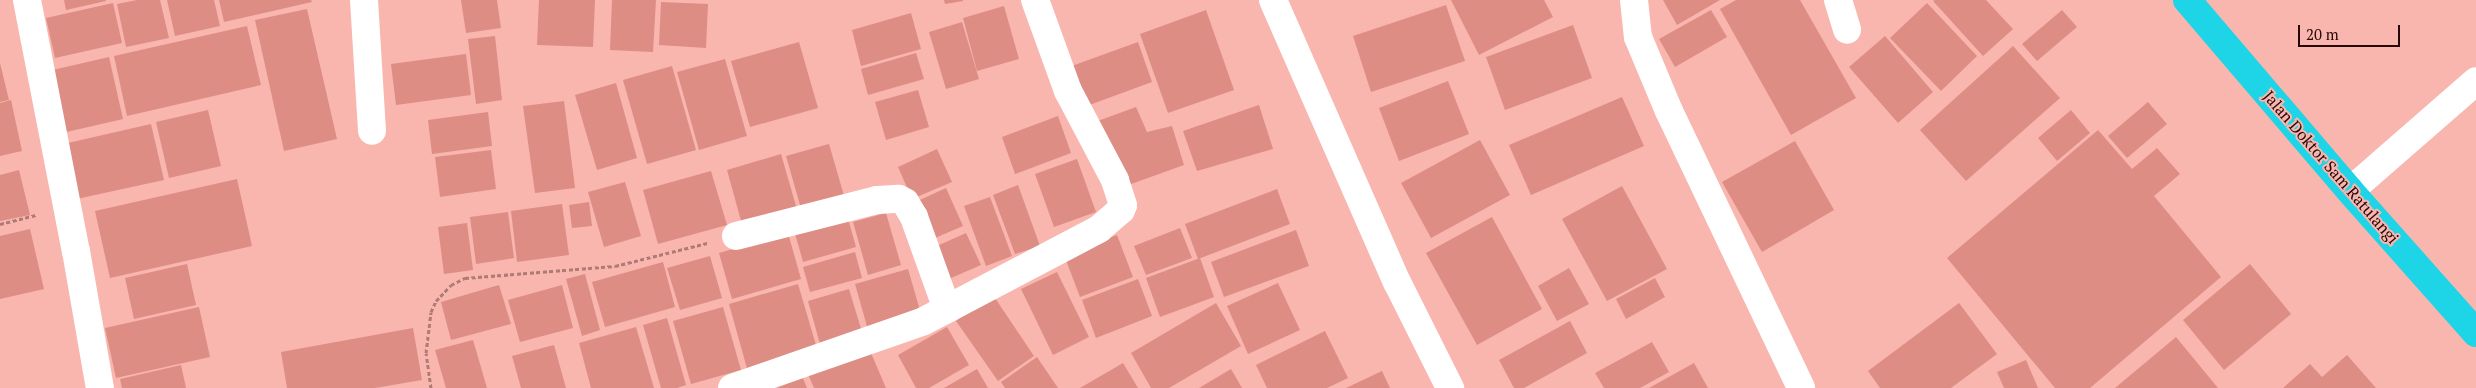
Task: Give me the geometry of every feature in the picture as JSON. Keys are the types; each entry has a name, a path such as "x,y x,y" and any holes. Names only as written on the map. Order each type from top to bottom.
{"highway":[{"name":"Jalan Doktor Sam Ratulangi","path":"2187,0 2350,191 2476,333"}],"street":[{"path":"27,0 100,388"},
{"path":"364,0 372,131"},
{"path":"732,388 924,321 1099,229 1109,223 1121,210 1123,205 1115,180 1068,91 1035,0"},
{"path":"1273,0 1397,282 1450,388"},
{"path":"1634,0 1638,37 1669,111 1801,388"},
{"path":"1838,0 1847,30"},
{"path":"2350,191 2476,81"},
{"path":"736,236 877,200 899,199 905,202 914,217 947,309"}],"path":[{"path":"0,224 67,207"},
{"path":"431,388 426,353 431,312 436,301 451,285 465,278 615,266 736,236"}],"building":[{"path":"64,0 106,0 106,1 66,10"},
{"path":"137,0 160,0 169,38 126,47 117,4"},
{"path":"167,0 214,0 220,26 175,36"},
{"path":"219,0 311,0 312,2 224,22"},
{"path":"461,0 497,0 501,28 466,33"},
{"path":"539,0 595,0 593,47 537,45"},
{"path":"612,0 656,0 653,52 610,50"},
{"path":"944,0 963,0 963,1 945,4"},
{"path":"1451,0 1544,0 1553,17 1479,55"},
{"path":"1663,0 1720,0 1677,25"},
{"path":"1736,0 1800,0 1856,98 1791,135 1720,9"},
{"path":"1986,0 2013,29 1983,56 1933,1"},
{"path":"661,2 708,4 706,48 659,45"},
{"path":"113,3 122,43 55,58 46,18"},
{"path":"1927,3 1977,56 1941,91 1890,38"},
{"path":"1446,5 1465,61 1371,92 1353,36"},
{"path":"1004,6 1019,59 977,71 963,18"},
{"path":"307,9 337,139 284,151 255,20"},
{"path":"1206,10 1234,90 1168,113 1140,34"},
{"path":"1711,10 1727,37 1675,67 1659,39"},
{"path":"2062,10 2077,27 2037,61 2022,44"},
{"path":"911,13 921,49 861,66 852,30"},
{"path":"962,22 979,79 946,89 929,32"},
{"path":"1573,25 1592,78 1505,110 1486,57"},
{"path":"247,26 261,85 127,116 114,56"},
{"path":"495,36 502,100 476,104 468,39"},
{"path":"1885,36 1933,92 1898,123 1849,67"},
{"path":"799,42 818,108 750,127 731,61"},
{"path":"1138,42 1152,82 1084,107 1069,67"},
{"path":"2013,46 2060,98 1966,181 1920,130"},
{"path":"916,53 924,79 868,95 861,69"},
{"path":"466,54 471,95 396,105 391,64"},
{"path":"109,57 123,119 58,134 44,72"},
{"path":"725,59 747,136 699,150 677,72"},
{"path":"0,63 9,100 0,102"},
{"path":"672,66 696,150 647,164 623,80"},
{"path":"1448,81 1469,134 1399,161 1379,108"},
{"path":"616,83 637,158 597,170 575,95"},
{"path":"918,90 929,127 886,140 875,102"},
{"path":"1622,97 1644,146 1531,195 1509,145"},
{"path":"11,100 22,151 0,156 0,103"},
{"path":"564,101 575,188 535,193 523,106"},
{"path":"2148,102 2167,124 2127,158 2108,136"},
{"path":"1259,105 1273,149 1197,171 1183,131"},
{"path":"1136,107 1147,132 1172,126 1184,165 1120,188 1095,122"},
{"path":"208,110 221,166 169,178 156,122"},
{"path":"2071,110 2090,133 2057,161 2038,138"},
{"path":"488,112 492,146 432,154 428,120"},
{"path":"1058,116 1071,153 1015,174 1002,137"},
{"path":"151,124 164,180 72,200 59,145"},
{"path":"2098,130 2132,169 2157,148 2180,174 2154,196 2221,277 2090,388 2055,388 1947,258"},
{"path":"1480,140 1510,195 1431,238 1401,183"},
{"path":"1795,141 1834,210 1762,252 1722,182"},
{"path":"829,144 845,199 802,212 786,156"},
{"path":"937,149 952,182 912,199 898,167"},
{"path":"491,150 496,189 440,197 435,157"},
{"path":"781,154 798,213 743,228 727,170"},
{"path":"1077,159 1096,212 1054,227 1035,174"},
{"path":"19,170 30,215 0,221 0,175"},
{"path":"711,171 727,225 658,244 643,190"},
{"path":"237,179 252,246 110,278 95,211"},
{"path":"625,182 641,236 604,247 588,192"},
{"path":"1018,185 1040,246 1015,254 993,195"},
{"path":"1622,186 1667,269 1607,301 1562,219"},
{"path":"946,188 963,226 928,241 911,204"},
{"path":"1277,189 1290,224 1198,259 1185,224"},
{"path":"990,197 1012,256 986,266 964,206"},
{"path":"589,202 592,226 572,228 569,205"},
{"path":"562,204 569,255 517,262 511,211"},
{"path":"508,212 514,258 476,264 470,217"},
{"path":"886,213 901,265 868,275 853,222"},
{"path":"847,215 856,247 803,262 794,230"},
{"path":"1492,217 1542,309 1477,345 1426,253"},
{"path":"467,223 473,270 444,274 438,227"},
{"path":"1180,228 1192,258 1146,275 1134,246"},
{"path":"30,229 44,289 0,299 0,236"},
{"path":"1296,230 1309,266 1224,297 1211,262"},
{"path":"788,233 801,279 732,299 719,253"},
{"path":"966,233 981,265 942,282 928,250"},
{"path":"1117,235 1133,277 1080,297 1064,255"},
{"path":"855,252 862,278 810,292 803,267"},
{"path":"710,256 722,298 680,310 667,268"},
{"path":"1200,258 1214,297 1160,317 1146,278"},
{"path":"663,262 675,307 605,327 592,282"},
{"path":"187,264 196,305 134,319 125,278"},
{"path":"2250,264 2291,314 2224,370 2183,320"},
{"path":"1569,268 1589,304 1557,321 1538,286"},
{"path":"908,269 921,314 868,330 855,284"},
{"path":"1057,272 1089,337 1053,355 1021,289"},
{"path":"585,274 600,330 582,336 566,279"},
{"path":"1655,278 1665,297 1626,319 1616,299"},
{"path":"1138,279 1152,316 1096,338 1082,300"},
{"path":"1278,283 1300,330 1248,354 1227,306"},
{"path":"798,284 818,352 748,372 729,304"},
{"path":"499,285 511,324 451,340 441,302"},
{"path":"562,285 573,328 520,342 508,300"},
{"path":"849,289 862,332 820,344 808,301"},
{"path":"993,295 1034,356 998,381 956,321"},
{"path":"1216,303 1241,346 1169,388 1151,388 1131,353"},
{"path":"1959,303 1997,354 1951,388 1880,388 1868,371"},
{"path":"199,307 210,357 116,378 105,328"},
{"path":"723,307 741,370 691,384 673,321"},
{"path":"667,318 686,385 677,388 661,388 643,325"},
{"path":"1570,321 1587,353 1524,388 1514,388 1499,360"},
{"path":"636,327 654,388 591,388 579,343"},
{"path":"947,327 969,365 929,388 916,388 898,355"},
{"path":"413,328 422,380 375,388 287,388 281,352"},
{"path":"1325,331 1348,378 1327,388 1267,388 1256,365"},
{"path":"2176,337 2218,388 2115,388"},
{"path":"473,340 487,388 446,388 435,350"},
{"path":"1652,342 1669,372 1640,388 1604,388 1595,373"},
{"path":"554,345 566,388 521,388 512,356"},
{"path":"868,346 886,388 814,388 807,372"},
{"path":"2347,355 2376,388 2283,388 2310,364 2322,377"},
{"path":"1037,357 1058,388 1005,388 1001,382"},
{"path":"2026,360 2038,388 2004,388 1997,372"},
{"path":"1123,363 1138,388 1080,388"},
{"path":"1694,363 1708,388 1649,388"},
{"path":"181,365 186,388 122,388 120,379"},
{"path":"977,369 988,388 944,388"},
{"path":"1231,369 1242,388 1199,388"},
{"path":"1382,371 1390,388 1346,388"},
{"path":"803,378 807,388 776,388"}]}
